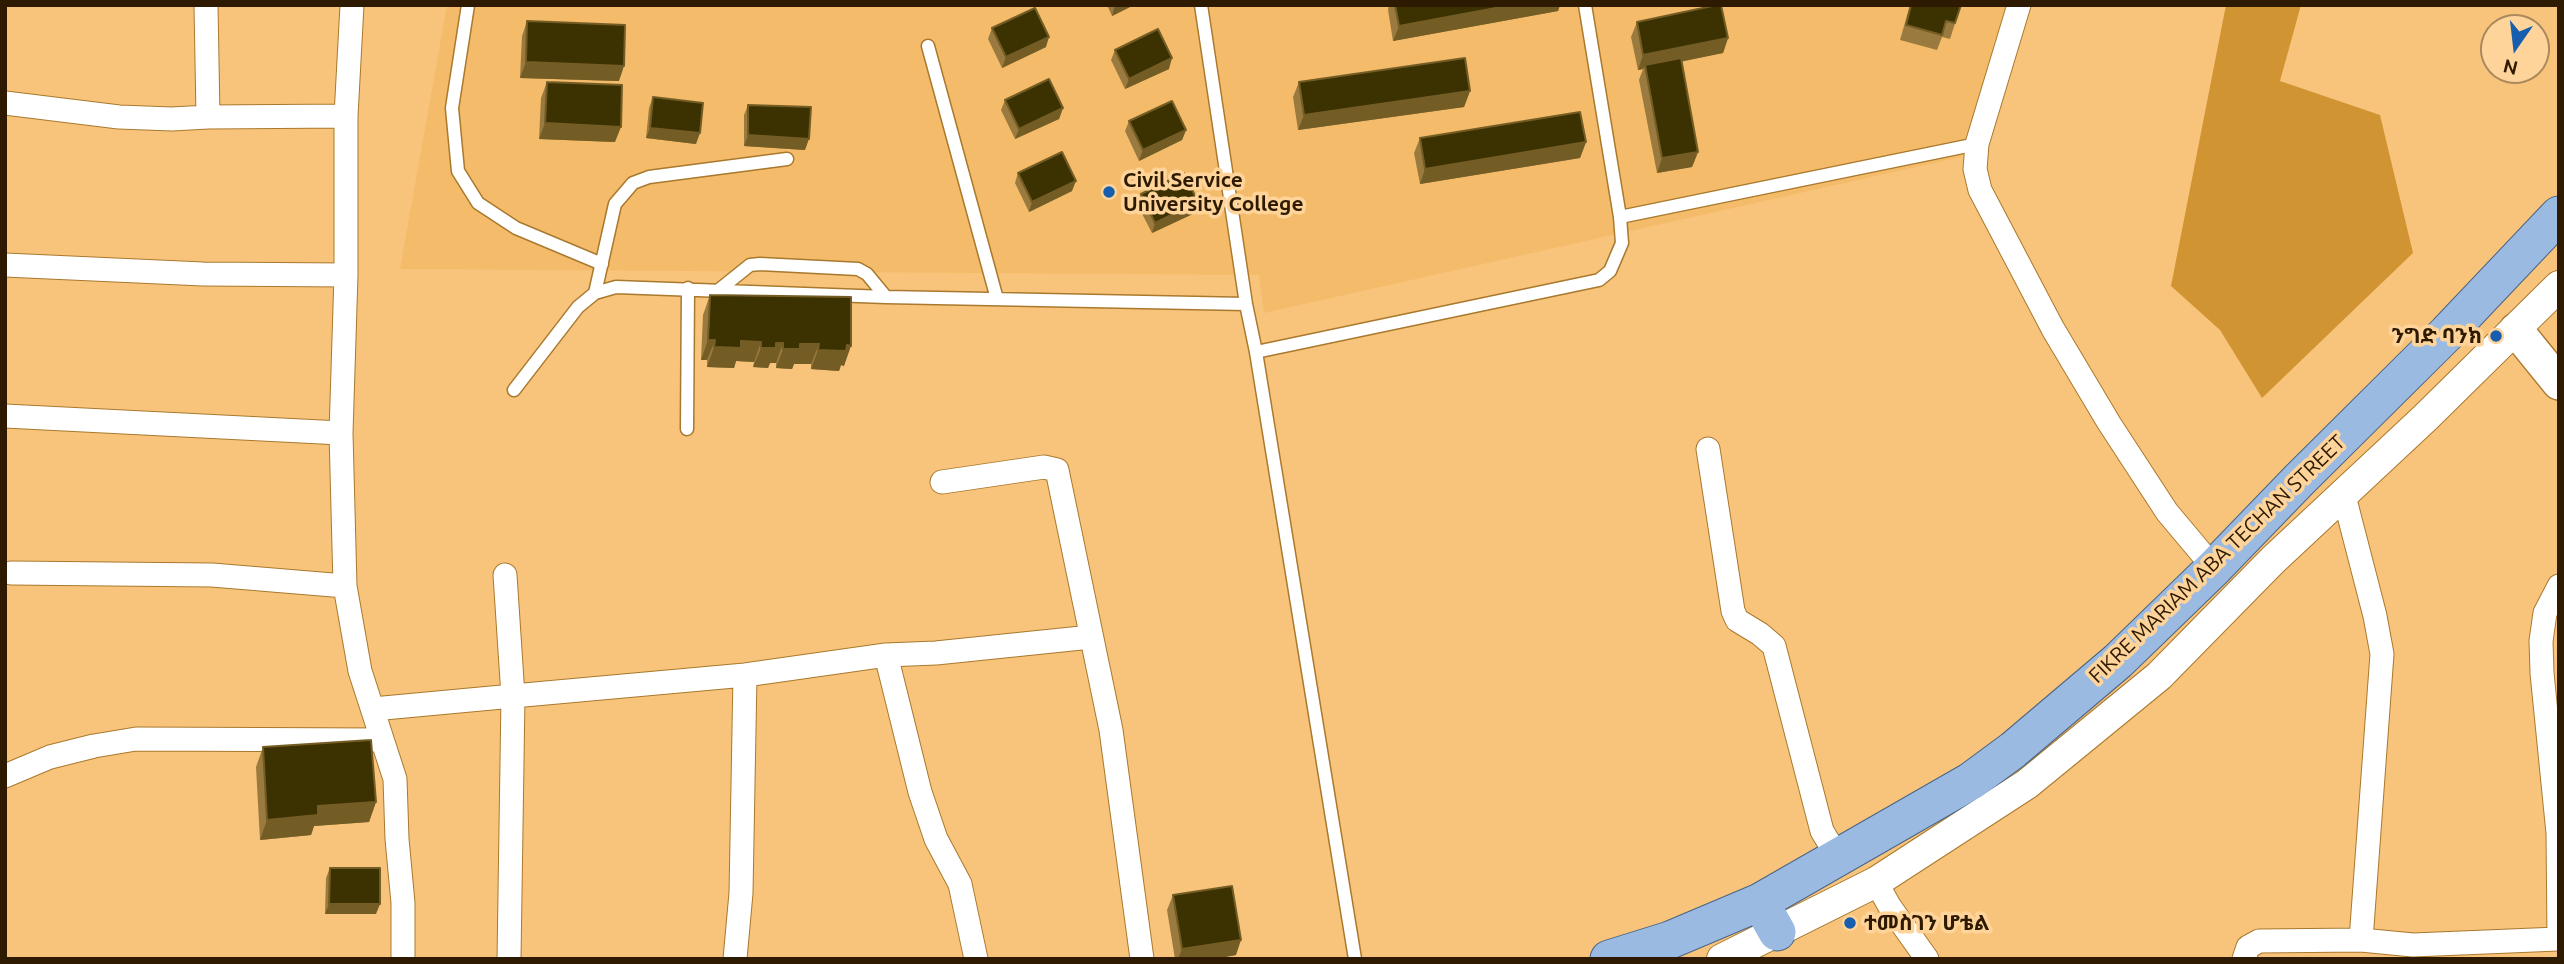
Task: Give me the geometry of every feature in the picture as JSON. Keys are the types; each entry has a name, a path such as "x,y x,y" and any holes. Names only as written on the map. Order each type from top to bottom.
{"main road":[{"name":"FIKRE MARIAM ABA TECHAN STREET","path":"1609,959 1670,940 1768,917 1839,859 1971,781 2012,750 2118,661 2214,568 2447,333 2559,215"},
{"path":"2516,330 2559,383"}],"street":[{"path":"206,5 208,117"},
{"path":"352,5 346,116 346,275 341,433 345,586 360,671 395,779 397,839 404,903 403,959"},
{"path":"2019,5 1977,144 1975,169 1980,190 2053,329 2109,423 2167,512 2214,568"},
{"path":"5,103 119,117 172,119 346,116"},
{"path":"5,265 203,274 346,275"},
{"path":"1722,959 1768,917 1876,882 2027,784 2149,685 2273,560 2344,496 2559,286"},
{"path":"5,416 341,433"},
{"path":"1708,449 1733,611 1737,620 1774,646 1822,831 1839,859"},
{"path":"942,482 1044,467 1057,470 1111,730 1142,959"},
{"path":"2344,496 2382,654 2361,940"},
{"path":"11,573 212,575 345,586"},
{"path":"505,575 513,696 509,959"},
{"path":"2244,959 2248,947 2259,941 2361,940 2414,952 2558,939 2558,833 2541,641 2545,613 2559,586"},
{"path":"373,709 745,675 886,655 936,653 1091,637"},
{"path":"886,655 920,792 936,839 960,884 976,959"},
{"path":"735,959 741,893 745,675"},
{"path":"5,776 50,757 136,739 381,740"},
{"path":"1876,882 1890,908 1927,959"}],"lane":[{"path":"468,5 452,108 458,171 478,203 507,221 602,264"},
{"path":"1201,5 1246,304 1355,959"},
{"path":"1256,352 1599,280 1610,271 1622,243 1620,217 1585,5"},
{"path":"928,46 997,299"},
{"path":"1620,217 1977,144"},
{"path":"595,293 615,204 633,183 649,177 787,159"},
{"path":"720,289 750,265 760,264 858,270 867,274 886,297"},
{"path":"514,390 578,307 595,293 616,287 886,297 1246,304"},
{"path":"687,429 688,288"}],"shaded area":[{"name":"Civil Service University College","path":"447,5 2006,5 1961,157 1264,313 1259,275 400,269"},
{"path":"2226,5 2301,5 2280,81 2380,115 2413,253 2262,398 2220,330 2171,286"}],"building":[{"path":"1395,5 1512,5 1399,26"},
{"path":"1721,5 1728,38 1643,55 1637,22"},
{"path":"1911,5 1961,5 1955,23 1946,21 1942,35 1906,25"},
{"path":"1035,8 1049,37 1006,57 992,28"},
{"path":"527,21 625,25 624,66 526,62"},
{"path":"1158,29 1172,58 1129,79 1115,50"},
{"path":"1465,58 1470,91 1304,115 1299,82"},
{"path":"1681,58 1698,152 1662,158 1645,65"},
{"path":"1049,79 1063,108 1019,129 1005,100"},
{"path":"547,82 622,85 621,127 545,123"},
{"path":"653,97 703,103 700,133 650,128"},
{"path":"1172,101 1186,130 1143,150 1129,121"},
{"path":"748,105 811,107 809,139 748,135"},
{"path":"1580,112 1586,142 1425,169 1420,138"},
{"path":"1062,152 1076,181 1032,202 1018,173"},
{"path":"1184,173 1198,202 1155,223 1141,194"},
{"path":"710,295 851,297 851,346 847,345 846,351 818,350 819,344 800,344 800,349 783,349 783,343 776,343 776,348 761,348 761,342 741,341 741,348 714,347 715,340 708,340"},
{"path":"371,740 376,802 318,806 318,815 267,820 263,747"},
{"path":"330,868 380,868 380,904 329,904"},
{"path":"1232,886 1241,940 1182,949 1173,895"}],"place":[{"name":"Civil Service University College","path":"1109,192"},
{"name":"ንግድ ባንክ","path":"2496,336"},
{"name":"ተመስገን ሆቴል","path":"1850,923"}]}
